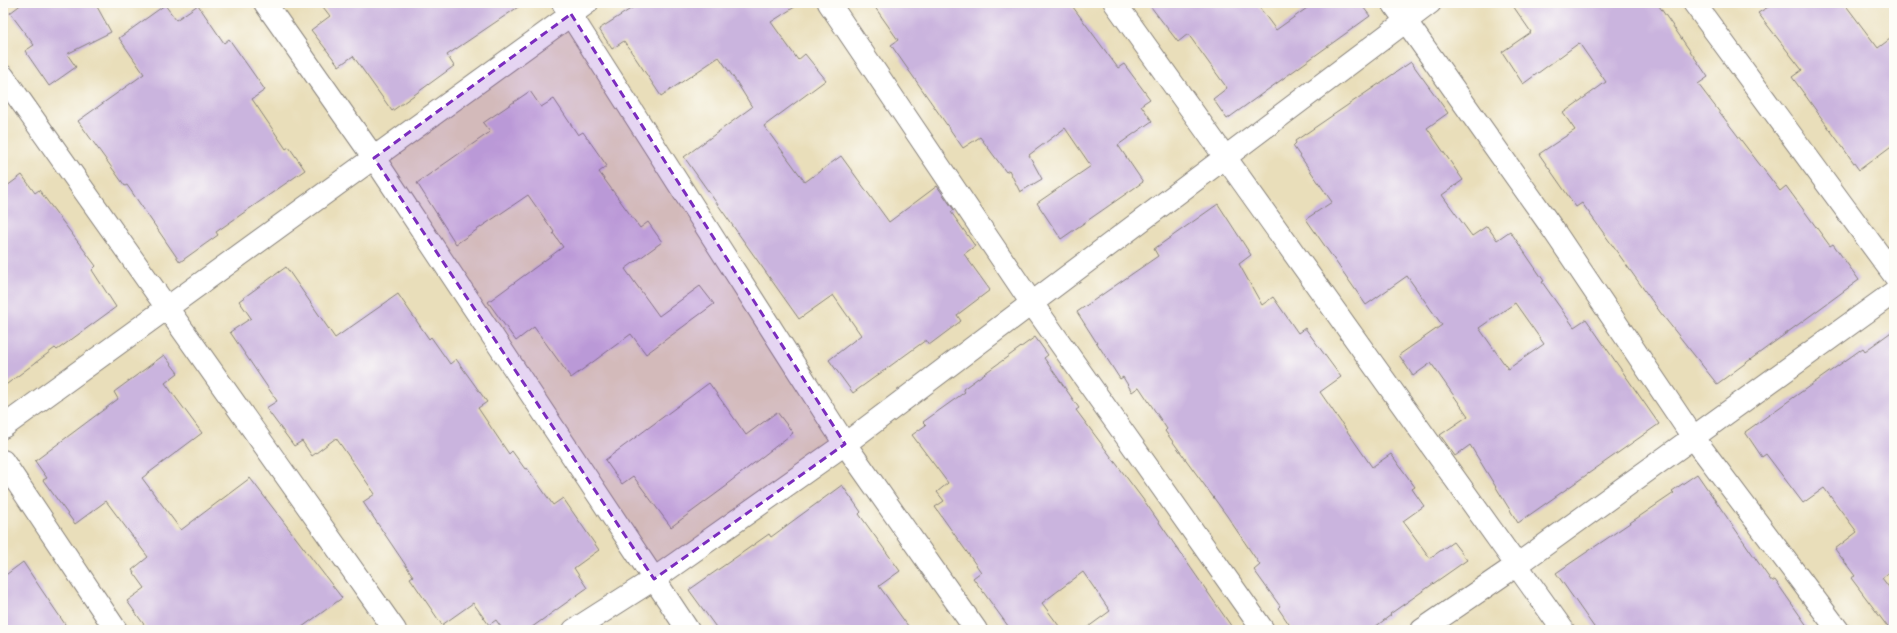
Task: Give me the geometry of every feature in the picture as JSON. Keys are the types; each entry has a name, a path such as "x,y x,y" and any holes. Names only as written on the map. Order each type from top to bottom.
{"street":[{"path":"265,3 374,158 688,630"},
{"path":"828,3 1031,302 1263,630"},
{"path":"1115,3 1563,630"},
{"path":"574,630 654,579 845,444 1225,156 1399,12 1430,3"},
{"path":"1694,3 1894,275"},
{"path":"3,427 374,158 574,7 845,444 976,630"},
{"path":"1399,12 1550,225 1694,437 1838,630"},
{"path":"3,76 395,630"},
{"path":"1422,630 1517,565 1894,292"},
{"path":"3,461 116,630"}],"highlighted area":[{"path":"571,14 845,444 654,579 374,158"}],"building":[{"path":"23,3 95,3 111,32 67,54 76,67 49,86 25,51 34,45 10,13"},
{"path":"320,3 524,3 447,55 454,66 392,111 353,56 339,66 311,30 330,16"},
{"path":"640,3 801,3 771,22 798,60 805,54 826,80 764,126 805,182 841,156 889,222 937,186 954,210 951,212 975,246 964,254 990,290 957,315 961,321 929,345 926,340 853,393 829,360 861,335 833,295 799,319 684,157 752,107 736,81 719,57 661,96 624,41 612,49 599,29"},
{"path":"872,3 1070,3 1118,68 1124,64 1150,99 1141,105 1152,121 1118,145 1143,182 1061,239 1037,203 1091,166 1065,128 1029,155 1042,179 1020,192 1009,170 1006,172 980,137 963,148 891,45 898,40"},
{"path":"1148,3 1256,3 1276,30 1314,3 1360,3 1370,16 1227,119 1213,99 1227,88 1188,34 1178,42"},
{"path":"1511,3 1657,3 1708,77 1698,84 1780,191 1786,186 1830,246 1833,244 1859,280 1717,384 1660,312 1582,203 1576,207 1539,154 1575,130 1563,113 1606,82 1579,43 1523,84 1502,52 1531,32"},
{"path":"1775,3 1844,3 1878,48 1894,36 1894,144 1859,170 1792,77 1802,70 1758,13"},
{"path":"165,5 176,20 198,5 224,43 229,39 265,90 252,99 286,149 289,147 305,170 216,232 218,235 180,262 127,185 125,186 78,121 144,74 119,38"},
{"path":"1411,62 1448,113 1427,128 1463,180 1442,195 1472,236 1487,226 1497,240 1510,231 1544,281 1542,282 1574,327 1586,319 1659,424 1518,523 1470,445 1455,456 1440,435 1468,416 1431,363 1413,376 1399,355 1442,325 1407,276 1366,305 1306,219 1332,202 1293,146 1296,143 1295,141","holes":["1515,303 1544,344 1508,369 1479,328"]},
{"path":"530,91 541,107 554,99 578,135 583,132 607,166 599,172 640,228 648,222 662,242 625,269 659,316 700,286 714,304 646,354 631,334 571,378 534,327 516,341 488,302 563,247 528,195 456,244 417,183 490,132 483,123"},
{"path":"22,175 35,193 39,190 96,266 92,270 116,307 57,350 55,348 3,387 3,189"},
{"path":"1218,204 1251,255 1239,264 1262,305 1273,297 1298,333 1305,328 1341,377 1320,392 1372,467 1391,454 1415,487 1412,489 1424,506 1403,521 1430,558 1453,542 1467,560 1390,614 1391,615 1371,630 1293,630 1278,608 1280,606 1254,570 1260,565 1227,516 1165,431 1167,429 1139,387 1132,392 1123,377 1120,379 1077,312 1158,256 1154,249"},
{"path":"286,267 335,338 398,294 429,339 431,337 450,364 456,359 487,402 478,408 509,454 512,451 525,469 527,468 553,505 563,498 599,550 574,568 587,588 528,630 503,630 496,620 489,625 473,603 442,625 410,578 413,576 363,502 375,494 336,438 312,456 302,441 294,446 266,408 277,401 230,332 251,318 239,301"},
{"path":"1894,330 1894,569 1882,578 1894,594 1894,630 1890,630 1851,578 1855,576 1835,549 1857,532 1824,488 1803,503 1766,454 1762,457 1745,432 1863,348 1865,351"},
{"path":"1035,337 1048,355 1044,358 1079,408 1076,410 1145,502 1234,630 1084,630 1110,611 1083,572 1042,603 1062,630 1011,630 973,578 981,572 935,507 944,501 937,492 948,483 912,435 926,425 923,422 965,392 963,389"},
{"path":"164,355 178,373 165,383 202,433 142,478 181,530 250,478 342,598 298,630 148,630 127,601 145,588 132,570 148,557 106,501 75,524 43,480 47,478 35,461 118,399 114,392"},
{"path":"709,383 746,435 777,412 793,433 727,484 728,485 671,527 633,476 622,484 605,460"},
{"path":"1697,474 1772,582 1775,580 1810,630 1596,630 1556,573 1674,493 1672,491"},
{"path":"842,485 861,512 859,514 900,571 879,586 911,630 718,630 689,590 769,534 771,537"},
{"path":"23,562 69,630 3,630 3,577"}]}
